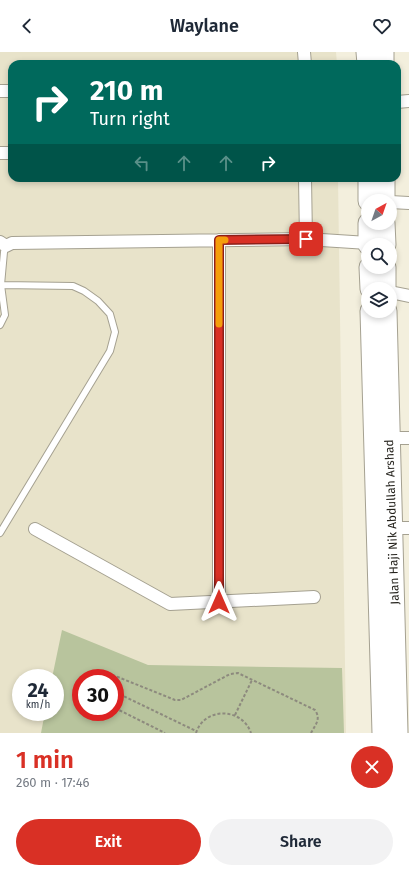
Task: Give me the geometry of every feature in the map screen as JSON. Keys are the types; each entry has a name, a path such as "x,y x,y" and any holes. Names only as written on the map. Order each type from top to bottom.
{"main road":[{"path":"368,182 368,194"},
{"path":"385,182 385,194"},
{"name":"Jalan Haji Nik Abdullah Arshad","path":"370,318 382,733"},
{"name":"Jalan Haji Nik Abdullah Arshad","path":"387,318 389,438 401,528 398,733"}],"street":[{"path":"305,182 306,239"},
{"path":"397,202 409,203"},
{"path":"3,244 306,239 361,243"},
{"path":"219,240 219,602"},
{"path":"397,293 409,296"},
{"path":"389,438 409,438"},
{"path":"35,529 168,604 314,598"}],"lane":[{"path":"0,325 5,315 1,285 4,252 3,244"},
{"path":"0,533 110,351 116,332 110,314 98,300 73,286 1,285"}],"path":[{"path":"124,679 175,700 181,700 230,674 238,673 315,710 318,715 318,721 311,733"},
{"path":"235,715 252,680"},
{"path":"124,696 196,732 208,717 221,713 235,715 243,721 251,733"},
{"path":"124,712 165,733"}],"shaded area":[{"path":"0,52 336,52 337,60 8,60 8,182 338,182 346,733 0,733"}],"green space":[{"path":"62,630 148,665 342,668 344,733 41,733 43,721 64,721 64,669 54,669"}],"slow traffic":[{"path":"219,324 219,240 225,240"}],"route":[{"path":"219,602 219,240 306,239"}]}
